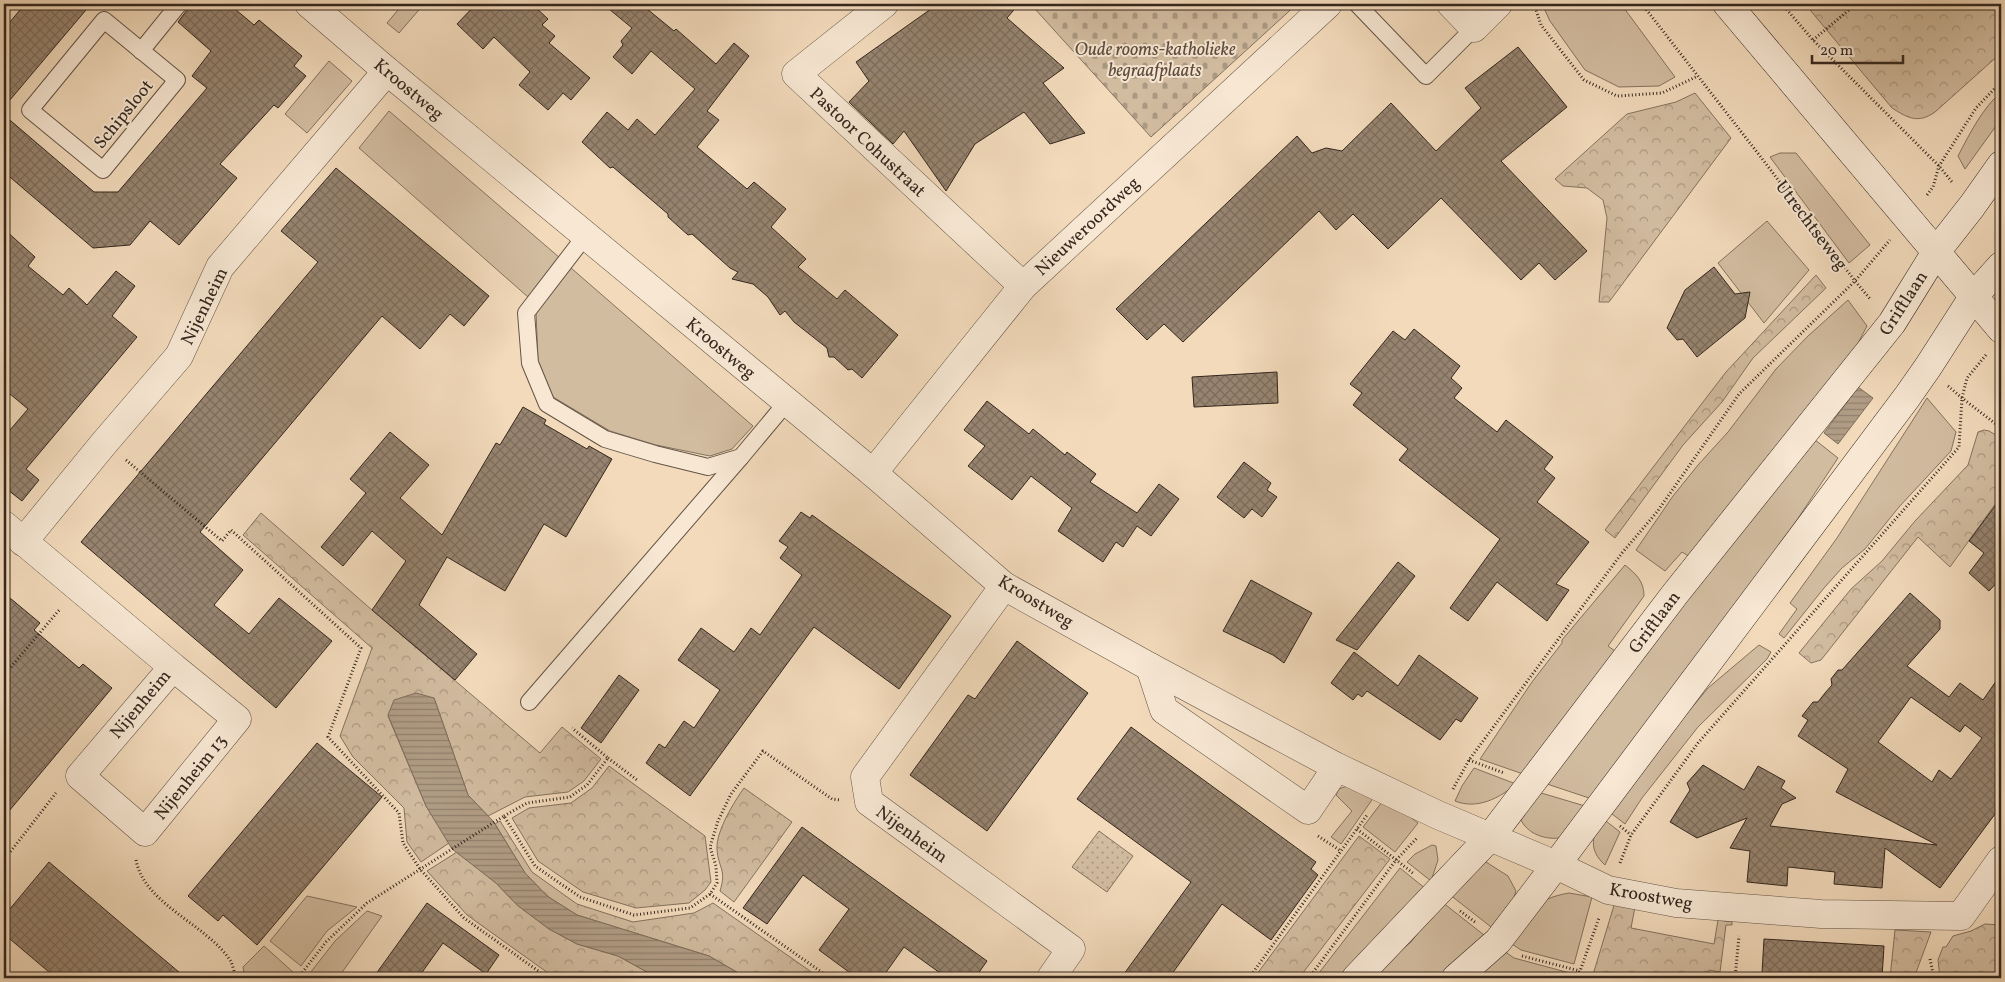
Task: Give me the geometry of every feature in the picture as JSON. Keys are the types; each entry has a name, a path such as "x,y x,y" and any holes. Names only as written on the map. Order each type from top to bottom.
{"street":[{"name":"Kroostweg","path":"310,4 387,72 787,402 1004,586 1337,767 1438,815 1491,836 1608,890 1676,903 1821,914 1961,916 2001,860"},
{"name":"Pastoor Cohustraat","path":"884,4 796,74 1023,286"},
{"name":"Nieuweroordweg","path":"872,473 1023,286 1328,4"},
{"path":"1451,4 1474,28 1498,4"},
{"path":"1728,4 1973,297 1996,340"},
{"name":"Nijenheim","path":"80,776 173,667 13,533 105,442 179,356 220,267 387,72"},
{"name":"Griftlaan","path":"1356,978 1491,836 1675,594 1892,323 1936,252 2001,165"},
{"path":"1456,978 1498,941 1928,367 1973,297 2001,266"},
{"name":"Nijenheim","path":"1004,586 865,777 869,802 1071,949 1050,978"},
{"name":"Nijenheim 13","path":"80,776 144,832 237,719 173,667"},
{"path":"1150,667 1164,710 1308,810 1337,767"}],"lane":[{"name":"Schipsloot","path":"141,51 179,4"},
{"path":"1357,4 1426,76 1474,28"},
{"name":"Schipsloot","path":"104,20 141,51 177,80 103,170 30,110 104,20"},
{"path":"586,235 526,313 530,363 547,404 606,439 655,454 708,467 741,457"},
{"path":"529,702 787,402"}],"path":[{"path":"1534,4 1541,25 1584,80 1617,96 1662,93 1698,76"},
{"name":"Utrechtseweg","path":"1642,4 1855,281 1892,323"},
{"path":"1782,4 1814,40 1939,166"},
{"path":"1814,40 1856,4"},
{"path":"1309,978 1396,860 1438,815 1469,760 1622,553 1657,512 1739,394 1855,281 1933,187 1939,166 1976,108 2001,82"},
{"path":"1575,978 1580,971 1608,890 1631,835 1698,743 1959,447 1962,398 1967,378 1996,340"},
{"path":"1928,367 1962,398 2001,428"},
{"path":"105,442 222,541 231,530 361,648 328,737 399,813 402,842 420,869 464,918 548,978"},
{"path":"4,675 78,588"},
{"path":"572,728 637,780"},
{"path":"504,816 535,866 580,897 634,915 690,908 710,894 717,883 716,866 710,847 718,821 731,794 763,751 832,799 869,802"},
{"path":"298,978 326,942 367,903 493,821 527,803 570,797 587,785 608,758"},
{"path":"4,860 74,771 80,776"},
{"path":"1249,978 1384,790"},
{"path":"127,817 136,864 146,882 162,900 218,945 231,962 236,978"},
{"path":"710,894 830,978"},
{"path":"1735,978 1742,908"},
{"path":"1930,959 1934,978"}],"green space":[{"path":"403,4 424,4 399,33 387,23"},
{"name":"Oude rooms-katholieke begraafplaats","path":"1041,4 1297,4 1151,137 1035,9"},
{"path":"1542,4 1621,4 1675,77 1659,86 1619,87 1585,70 1550,21"},
{"path":"1805,4 2001,4 2001,53 1935,112 1918,119 1908,117 1892,108"},
{"path":"329,61 352,81 307,133 285,114"},
{"path":"2001,92 2001,119 1965,169 1958,156 1982,114"},
{"path":"1695,93 1731,138 1609,302 1599,302 1607,218 1603,200 1587,188 1563,186 1555,179 1627,114 1676,102"},
{"path":"389,111 560,258 528,297 359,148"},
{"path":"1780,153 1796,153 1870,245 1849,263 1770,157"},
{"path":"1767,221 1809,270 1764,323 1718,263"},
{"path":"571,268 753,426 732,449 710,456 656,445 610,431 553,397 538,361 536,311"},
{"path":"1816,275 1826,288 1753,358 1722,402 1683,445 1615,538 1605,530 1726,372"},
{"path":"1848,300 1867,326 1854,351 1690,557 1682,552 1665,571 1636,550 1673,496 1728,432 1776,369 1808,336"},
{"path":"1927,398 1956,432 1951,451 1899,507 1865,549 1842,568 1824,588 1784,638 1779,634 1797,609 1790,603 1837,538"},
{"path":"1984,430 2001,438 2001,496 1950,567 1918,537 1821,660 1811,663 1799,653 1851,589 1882,561 1915,521 1968,465 1978,432"},
{"path":"1810,436 1838,458 1793,526 1594,801 1538,781"},
{"path":"261,513 540,753 562,727 601,759 584,781 568,792 525,797 488,816 468,795 434,698 395,700 388,716 426,806 449,843 421,862 407,842 404,808 353,757 340,736 372,648 243,535"},
{"path":"1625,565 1639,578 1643,586 1644,596 1608,646 1615,651 1523,774 1480,759 1532,682 1562,643 1562,640"},
{"path":"1759,645 1771,652 1767,659 1698,727 1642,798 1625,824 1607,810 1708,688"},
{"path":"609,766 705,836 711,882 705,890 689,903 636,908 583,892 538,861 512,818 529,808 571,803 592,788"},
{"path":"1474,768 1516,784 1503,794 1488,801 1472,804 1455,801"},
{"path":"1347,786 1374,797 1341,844 1331,837 1352,811 1336,795 1339,789"},
{"path":"744,788 792,822 734,902 720,891 723,878 717,842 726,817"},
{"path":"1531,790 1585,806 1560,838 1540,836 1525,826 1519,815"},
{"path":"1382,802 1409,816 1418,823 1395,852 1363,827"},
{"path":"1602,818 1620,832 1605,865 1596,854 1593,842"},
{"path":"500,821 532,872 577,904 633,922 694,913 713,903 820,978 747,978 709,956 577,915 547,896 525,873 495,824"},
{"path":"1099,831 1133,856 1107,892 1072,867"},
{"path":"1359,836 1390,859 1299,978 1254,978"},
{"path":"1432,845 1436,846 1438,860 1431,881 1407,862 1415,854"},
{"path":"457,852 496,883 517,905 549,929 577,944 618,956 654,978 555,978 467,915 427,871"},
{"path":"1486,862 1508,876 1516,891 1513,900 1491,927 1449,894 1479,863"},
{"path":"1400,868 1426,889 1343,978 1315,978"},
{"path":"1569,893 1592,897 1574,964 1521,950 1503,938 1525,915 1539,904 1547,899"},
{"path":"307,896 357,907 327,931 301,966 270,941"},
{"path":"1442,902 1484,935 1456,970 1447,978 1369,978 1411,942"},
{"path":"1615,902 1635,907 1631,928 1714,944 1718,920 1732,922 1732,925 1726,925 1720,972 1709,970 1708,978 1592,978"},
{"path":"367,911 382,916 338,978 315,978 310,973 335,941"},
{"path":"1985,924 2001,925 2001,978 1940,978 1938,960 1943,947 1946,947 1953,936 1971,931"},
{"path":"1895,930 1931,932 1914,978 1890,978"},
{"path":"264,946 294,973 290,978 245,978 243,967"},
{"path":"1497,946 1514,958 1570,973 1568,978 1468,978"}],"shaded area":[{"path":"1858,387 1873,398 1838,444 1824,433"},
{"path":"416,693 434,698 468,795 493,821 525,873 547,896 577,915 709,956 747,978 654,978 618,956 577,944 549,929 517,905 496,883 452,849 426,806 388,715 394,700"}],"building":[{"path":"25,4 91,4 4,107 4,29"},
{"path":"189,4 229,4 254,25 259,20 302,56 294,66 306,76 278,108 274,105 220,164 237,178 179,245 150,221 130,245 93,248 4,172 4,115 94,192 118,192 207,88 192,76 211,51 178,22"},
{"path":"476,4 532,4 548,19 542,25 555,36 549,43 590,78 571,100 563,93 548,110 519,85 530,72 494,37 483,49 457,24"},
{"path":"603,4 641,4 674,31 676,29 716,64 734,43 749,56 707,111 719,120 697,147 747,189 754,182 786,209 771,227 806,259 798,267 837,299 845,290 898,335 862,378 852,369 848,370 834,357 829,357 827,348 794,322 785,311 780,315 768,297 753,284 732,279 738,272 730,268 692,234 688,235 668,217 668,214 613,167 610,168 582,142 607,112 628,130 637,119 655,135 695,89 651,51 632,74 613,57 623,45 621,41 632,28"},
{"path":"938,4 1019,4 1007,18 1064,68 1043,83 1085,133 1050,144 1024,112 975,144 946,191 904,131 893,144 849,102 869,81 856,62"},
{"path":"1518,47 1567,107 1501,161 1587,251 1555,280 1539,263 1521,280 1441,198 1388,249 1353,214 1336,230 1319,211 1183,342 1164,324 1147,340 1116,309 1297,136 1312,153 1326,148 1342,151 1391,103 1436,151 1481,108 1465,88"},
{"path":"336,168 489,296 464,326 450,314 420,349 382,316 200,532 243,570 214,605 249,634 279,598 332,641 276,708 81,542 318,262 281,231"},
{"path":"4,229 35,257 28,266 63,295 69,288 87,305 116,271 135,286 112,316 137,337 26,469 39,480 22,501 8,490 4,495 4,437 28,409 4,389"},
{"path":"1714,267 1735,294 1750,292 1745,318 1697,357 1683,339 1677,340 1667,328 1685,290"},
{"path":"1414,329 1460,366 1451,378 1462,388 1454,398 1497,432 1506,420 1553,457 1544,469 1555,478 1537,502 1589,542 1556,584 1569,590 1547,621 1497,582 1468,621 1450,608 1500,539 1399,460 1408,449 1353,405 1362,393 1350,384 1393,331 1405,340"},
{"path":"1277,372 1278,403 1194,407 1192,377"},
{"path":"987,401 1029,434 1033,429 1065,455 1067,452 1096,474 1090,482 1137,513 1159,484 1179,499 1151,536 1137,526 1123,547 1116,542 1103,562 1058,531 1072,508 1031,476 1012,500 968,466 985,446 964,430"},
{"path":"523,407 546,420 544,424 587,449 589,446 612,459 566,537 544,524 505,591 447,557 419,605 477,654 455,680 372,610 406,561 372,531 343,566 321,547 366,493 350,479 390,432 429,465 400,498 442,535 496,443 500,445"},
{"path":"1244,462 1271,483 1267,490 1277,497 1262,517 1252,509 1244,518 1217,497"},
{"path":"2001,498 2001,578 1989,591 1969,573 1984,553 1969,541"},
{"path":"801,512 810,518 812,515 951,616 899,689 814,627 690,796 646,763 659,744 665,748 684,721 694,728 720,690 678,660 701,628 734,652 751,628 760,635 802,575 780,558 788,547 779,541"},
{"path":"1398,562 1415,576 1357,650 1336,640"},
{"path":"1251,580 1312,613 1284,663 1273,655 1223,631"},
{"path":"4,593 40,623 34,630 79,668 83,664 112,688 4,817"},
{"path":"1910,593 1940,620 1940,629 1907,666 1949,697 1960,683 1983,700 2001,674 2001,806 1940,888 1885,848 1882,888 1834,884 1835,872 1788,867 1787,886 1747,882 1750,851 1730,848 1747,818 1697,838 1670,822 1690,790 1687,783 1703,765 1744,790 1758,766 1785,781 1781,788 1796,798 1782,804 1770,826 1937,845 1836,792 1848,769 1798,736 1808,720 1802,716 1813,702 1818,702 1832,685 1831,679 1838,670 1842,670","holes":["1911,697 1960,732 1965,725 1982,738 1951,779 1939,770 1932,782 1878,742"]},
{"path":"1017,641 1088,693 987,831 910,775 968,695 975,699"},
{"path":"1354,652 1398,686 1419,655 1478,698 1461,722 1456,719 1440,740 1367,691 1362,697 1358,694 1353,700 1331,683"},
{"path":"619,675 639,690 601,743 581,728"},
{"path":"1131,727 1316,862 1311,869 1318,875 1271,940 1222,904 1169,978 1121,978 1191,882 1077,799"},
{"path":"317,743 382,797 257,945 223,915 218,921 188,896"},
{"path":"802,827 987,961 975,978 947,978 904,947 882,978 857,978 819,950 849,909 803,875 767,924 743,908"},
{"path":"49,862 186,978 56,978 4,934 4,916"},
{"path":"427,903 499,955 486,974 443,943 418,978 373,978"},
{"path":"1764,939 1884,946 1882,978 1786,978 1787,975 1762,973"}]}
